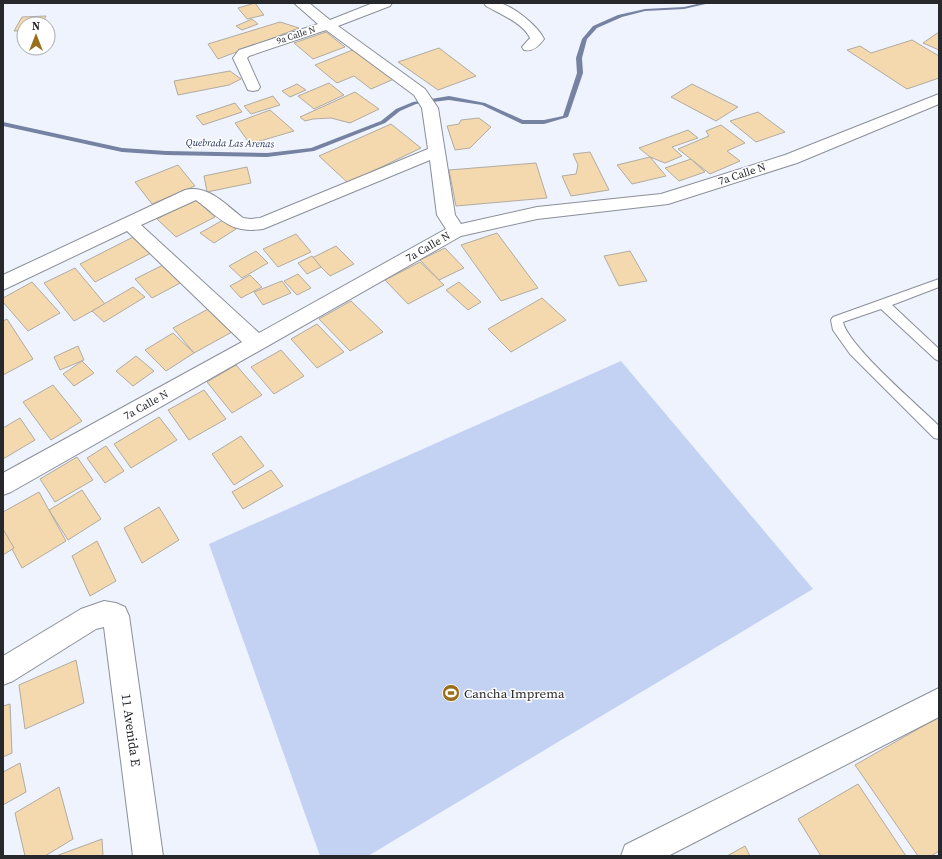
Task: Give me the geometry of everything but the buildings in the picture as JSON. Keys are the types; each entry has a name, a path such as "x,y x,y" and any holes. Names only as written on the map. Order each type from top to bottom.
{"street":[{"path":"301,3 328,25 420,92 430,108 446,215 456,231"},
{"name":"9a Calle N","path":"253,87 240,58 244,54 328,25 385,3"},
{"path":"491,3 525,24 536,34 537,39 529,47"},
{"name":"7a Calle N","path":"3,485 257,344 456,231 536,213 662,200 791,159 939,98"},
{"path":"3,283 191,194 200,194 238,223 250,225 263,223 436,152"},
{"path":"129,223 257,344"},
{"name":"11 Avenida E","path":"3,671 90,618 104,614 116,616 148,856"},
{"path":"636,856 939,702"}],"lane":[{"path":"939,294 934,285 837,320 838,330 854,351 939,434"},
{"path":"883,304 939,356"}],"shaded area":[{"name":"Cancha Imprema","path":"621,361 813,589 368,856 320,856 209,544"}],"waterway":[{"name":"Quebrada Las Arenas","path":"3,124 122,150 166,153 267,155 312,150 383,122 398,110 415,103 449,98 483,104 522,122 544,122 565,117 580,73 579,58 585,39 595,27 620,16 645,10 684,8 708,3"}],"place":[{"name":"Cancha Imprema","path":"451,693"}]}
